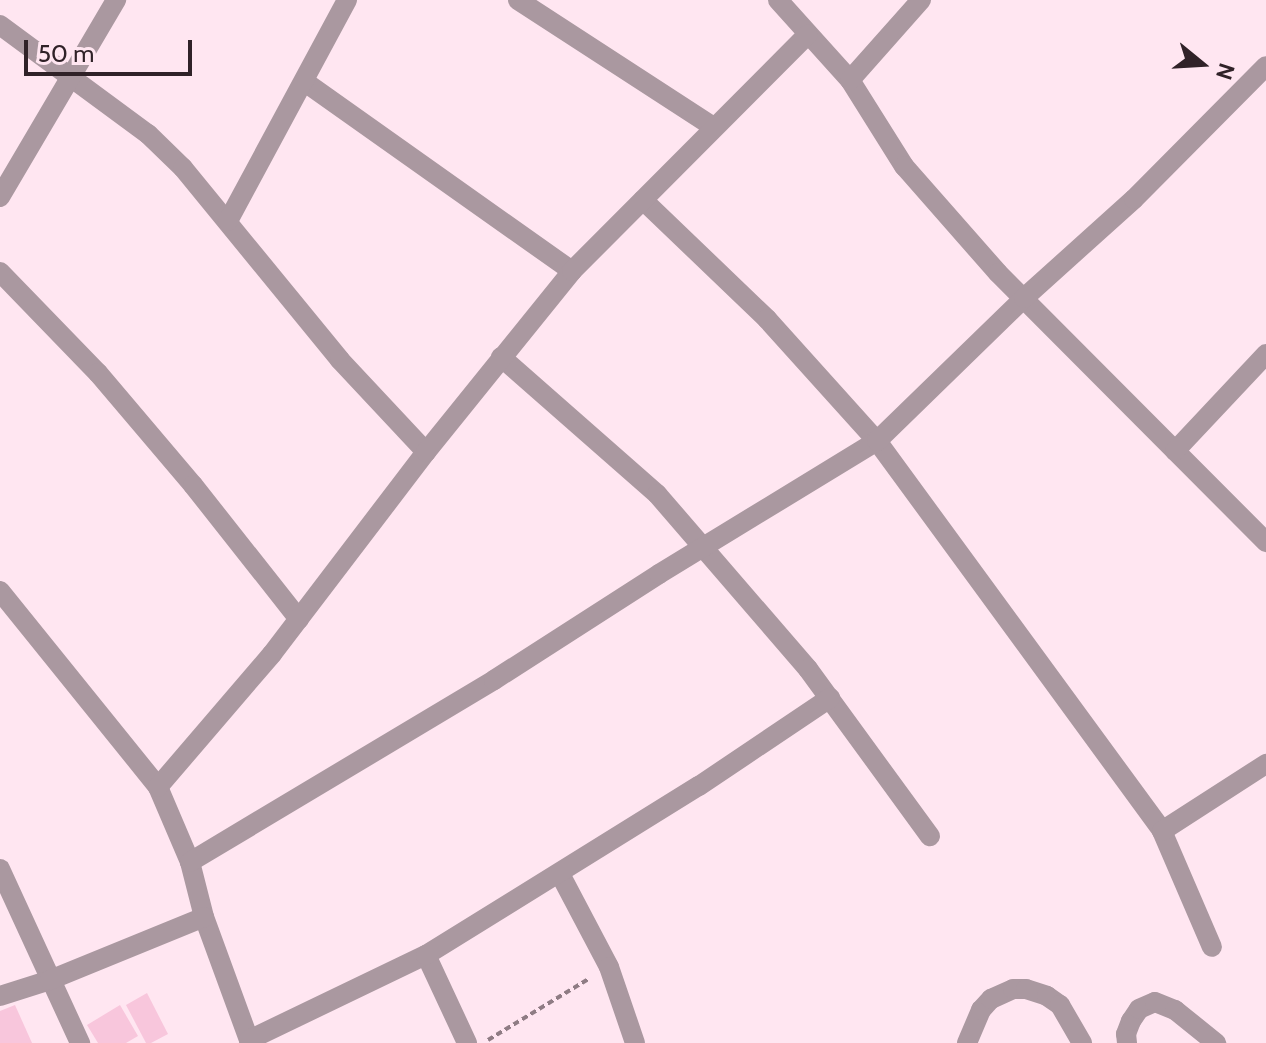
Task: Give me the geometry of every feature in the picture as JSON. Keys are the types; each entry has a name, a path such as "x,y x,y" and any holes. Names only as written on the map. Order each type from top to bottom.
{"street":[{"path":"0,197 116,0"},
{"path":"228,221 347,0"},
{"path":"518,0 712,126"},
{"path":"778,0 850,80 904,166 1024,298 1266,542"},
{"path":"850,80 921,0"},
{"path":"0,25 148,134 228,221 340,360 426,452"},
{"path":"158,787 299,619 426,452 572,271 712,126 808,34"},
{"path":"190,862 494,680 877,441 1024,298 1134,199 1266,66"},
{"path":"305,82 572,271"},
{"path":"643,200 767,319 877,441 1162,831 1212,947"},
{"path":"0,272 98,373 193,485 299,619"},
{"path":"1175,451 1266,354"},
{"path":"501,357 624,463 705,548 830,698 930,836"},
{"path":"0,591 158,787 190,862 204,917 250,1042 426,955 560,874 830,698"},
{"path":"1162,831 1266,764"},
{"path":"0,869 80,1043"},
{"path":"560,874 609,967 635,1043"},
{"path":"0,996 50,980 204,917"},
{"path":"426,955 467,1043"},
{"path":"967,1043 981,1010 991,999 1013,989 1026,989 1047,996 1060,1005 1082,1043"},
{"path":"1127,1043 1126,1034 1139,1009 1155,1002 1175,1010 1216,1043"}],"path":[{"path":"482,1043 609,967"}],"building":[{"path":"147,993 168,1034 151,1043 146,1043 126,1005"},
{"path":"15,1005 32,1043 0,1043 0,1011"},
{"path":"120,1005 138,1036 126,1043 98,1043 87,1025"}]}
